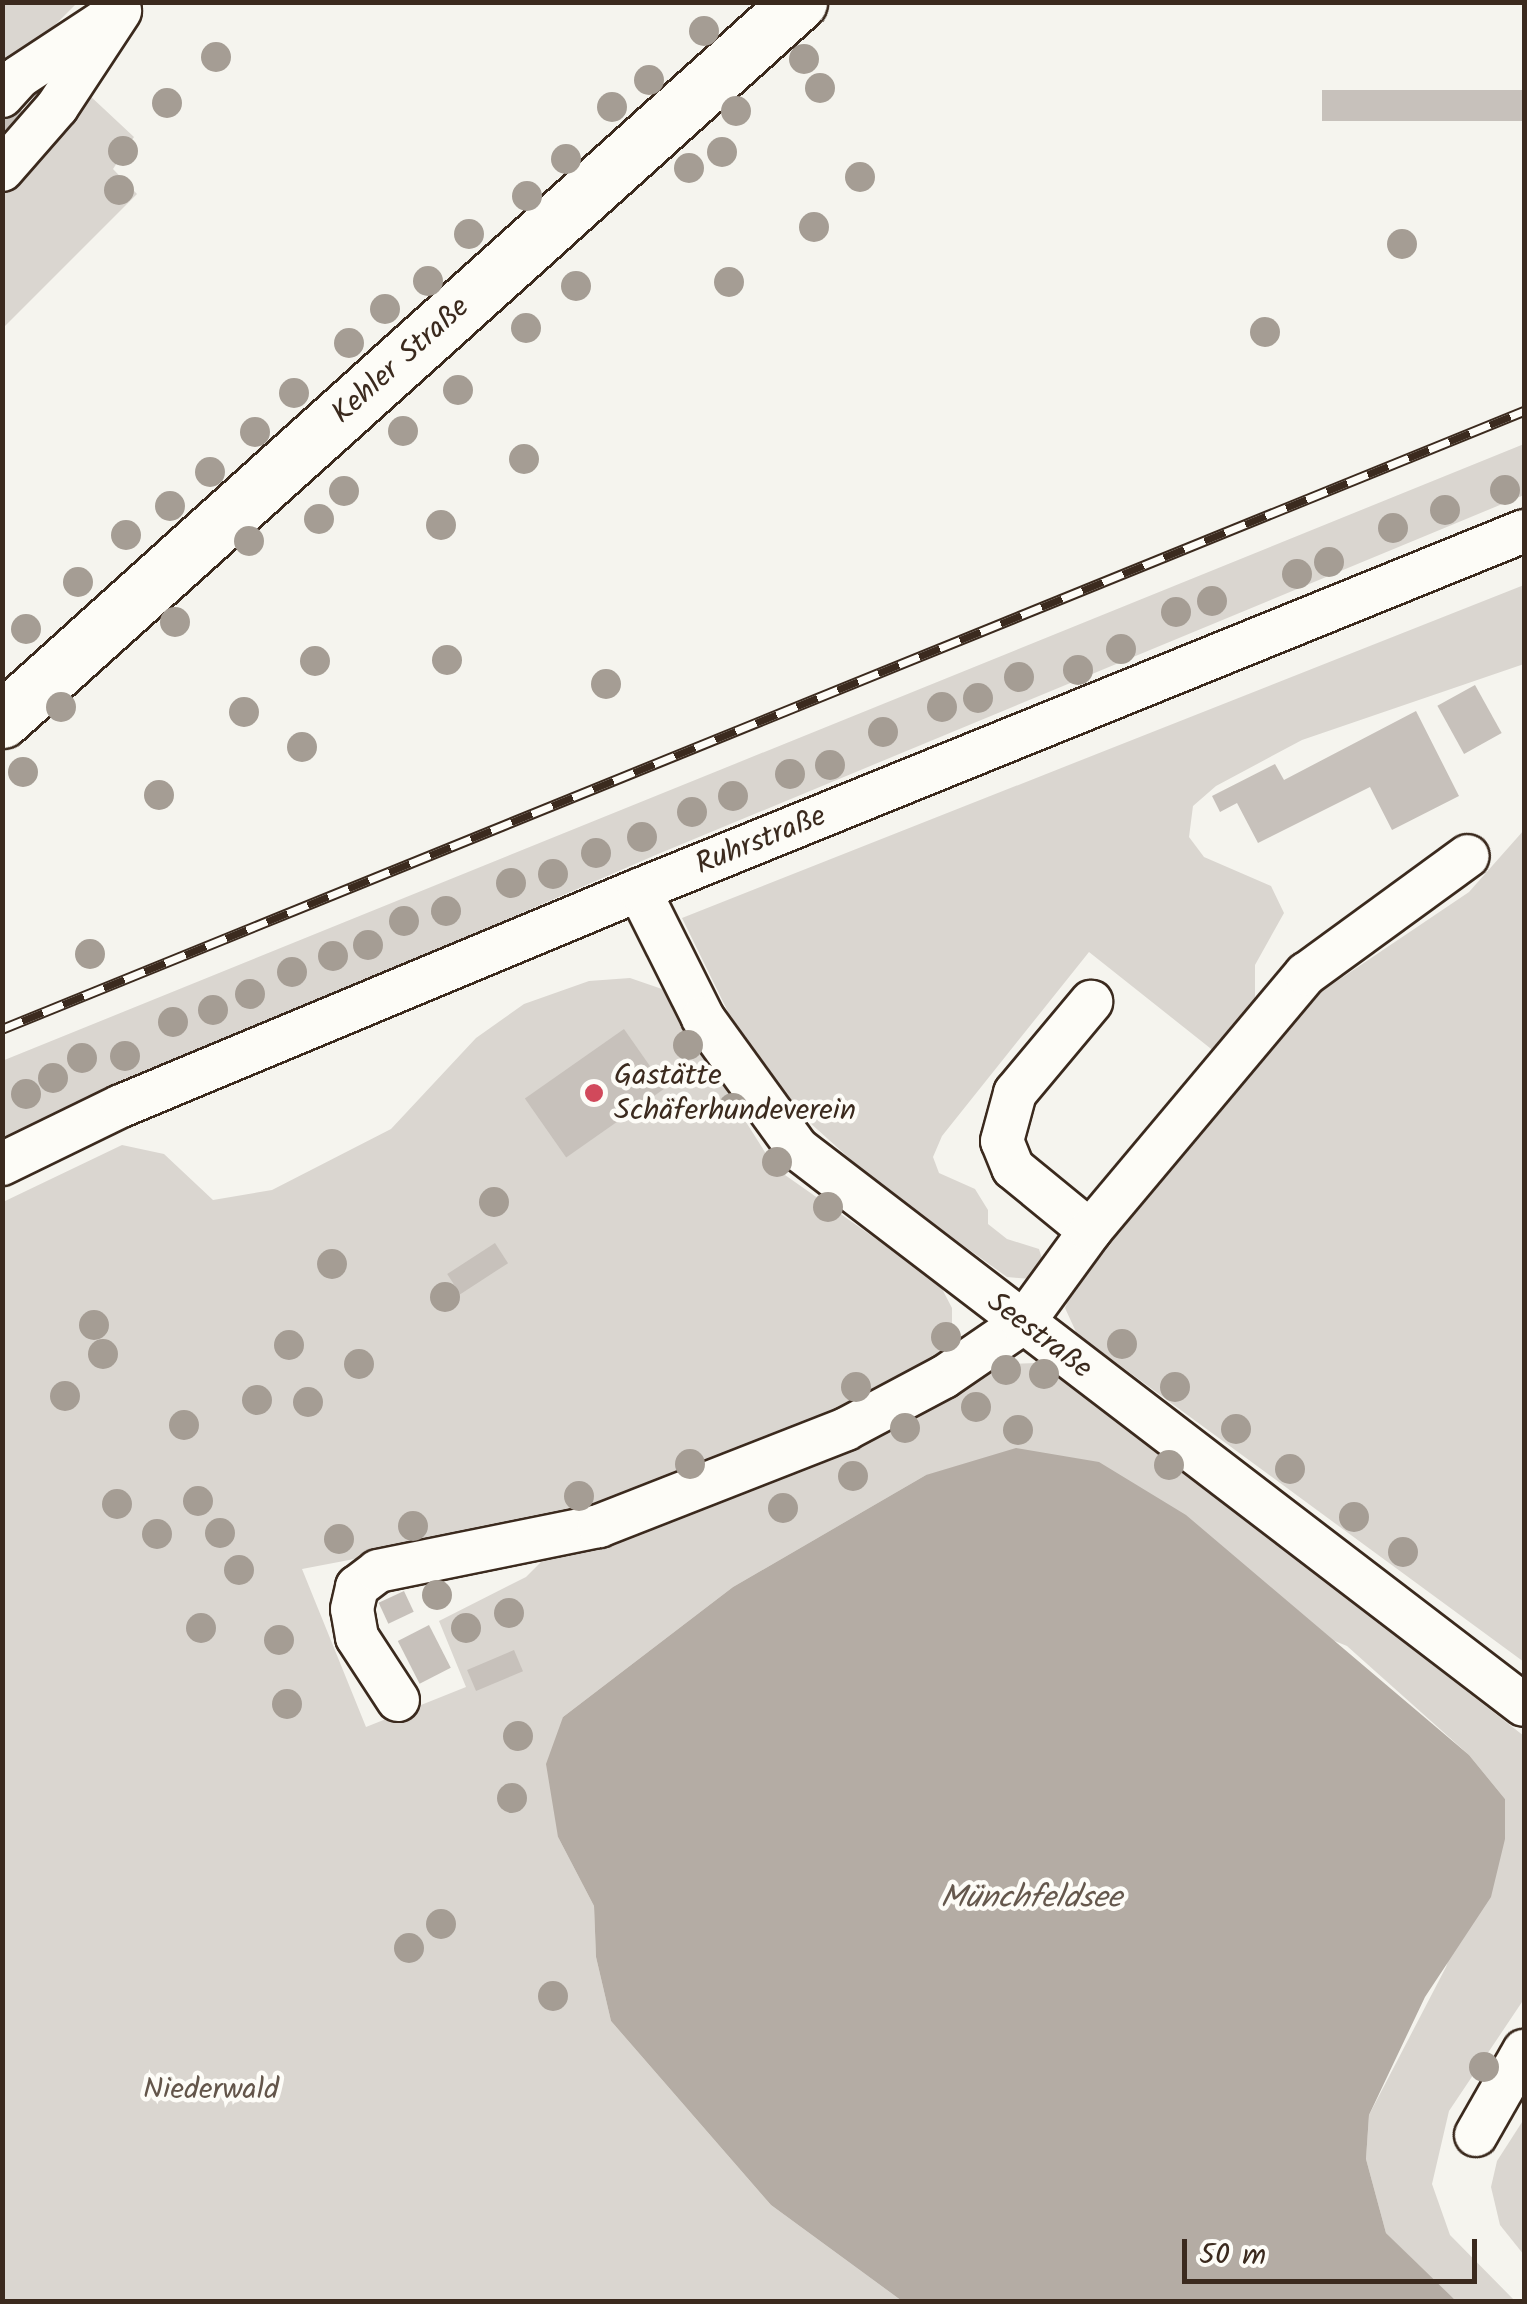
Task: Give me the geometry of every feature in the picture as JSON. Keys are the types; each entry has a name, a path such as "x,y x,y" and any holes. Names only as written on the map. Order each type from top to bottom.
{"main road":[{"name":"Kehler Straße","path":"2,720 799,2"}],"street":[{"path":"2,96 19,77 120,11 57,107 2,170"},
{"name":"Ruhrstraße","path":"2,1164 120,1106 639,890 1524,531"},
{"path":"398,1700 357,1637 352,1609 357,1587 378,1571 598,1526 846,1429 944,1377 1023,1324 1090,1231 1306,974 1468,856"},
{"name":"Seestraße","path":"639,890 703,1018 798,1149 1524,1705"},
{"path":"1090,1231 1013,1168 1002,1141 1015,1092 1091,1002"},
{"path":"1476,2135 1524,2051"}],"green space":[{"path":"3,3 77,3 3,77"},
{"path":"88,94 134,137 113,169 137,194 3,328 3,187"},
{"path":"1524,444 1524,495 658,854 3,1138 2,1061"},
{"path":"1524,585 1524,664 1302,740 1216,786 1193,806 1189,837 1204,857 1271,886 1284,913 1255,965 1255,1001 1215,1052 1089,952 942,1136 933,1157 939,1173 975,1189 988,1210 988,1224 1007,1239 1039,1249 1045,1268 1030,1279 1007,1277 964,1246 869,1176 778,1094 731,1018 682,918"},
{"path":"1524,830 1524,1662 1077,1334 1065,1308 1076,1282 1291,1012 1469,892"},
{"name":"Niederwald","path":"630,978 662,989 775,1168 939,1283 952,1308 952,1341 889,1393 590,1514 302,1569 366,1727 466,1687 439,1621 526,1577 546,1557 1004,1364 1036,1363 1069,1381 1524,1736 1524,1999 1449,2111 1432,2184 1450,2235 1515,2301 1456,2301 1442,2289 1386,2233 1366,2159 1369,2115 1446,1967 1505,1799 1469,1755 1347,1646 926,1475 733,1587 563,1717 558,1837 594,1906 596,1957 611,2021 771,2205 902,2301 3,2302 3,1202 122,1145 164,1154 213,1200 272,1190 391,1129 476,1038 524,1004 589,981"},
{"path":"1524,2119 1524,2255 1500,2225 1491,2187 1497,2161"}],"water":[{"name":"Münchfeldsee","path":"1016,1448 1099,1462 1186,1515 1469,1755 1505,1799 1505,1839 1491,1897 1425,1997 1369,2115 1366,2159 1386,2233 1456,2301 902,2301 771,2205 611,2021 596,1957 594,1906 558,1837 546,1764 563,1717 733,1587 926,1475"}],"building":[{"path":"1322,90 1524,90 1524,121 1322,121"},
{"path":"13,103 30,118 2,150 2,116"},
{"path":"1475,685 1502,733 1464,754 1437,706"},
{"path":"1416,711 1459,796 1392,830 1370,787 1258,843 1237,803 1220,812 1212,796 1275,764 1284,780"},
{"name":"Gastätte Schäferhundeverein","path":"624,1029 665,1088 566,1157 525,1098"},
{"path":"495,1243 508,1263 460,1294 447,1274"},
{"path":"404,1591 414,1612 388,1624 379,1603"},
{"path":"429,1625 451,1668 420,1684 398,1641"},
{"path":"514,1650 523,1671 476,1691 467,1670"}],"railway":[{"path":"2,1029 1524,411"}],"place":[{"name":"Gastätte Schäferhundeverein","path":"594,1093"}]}
